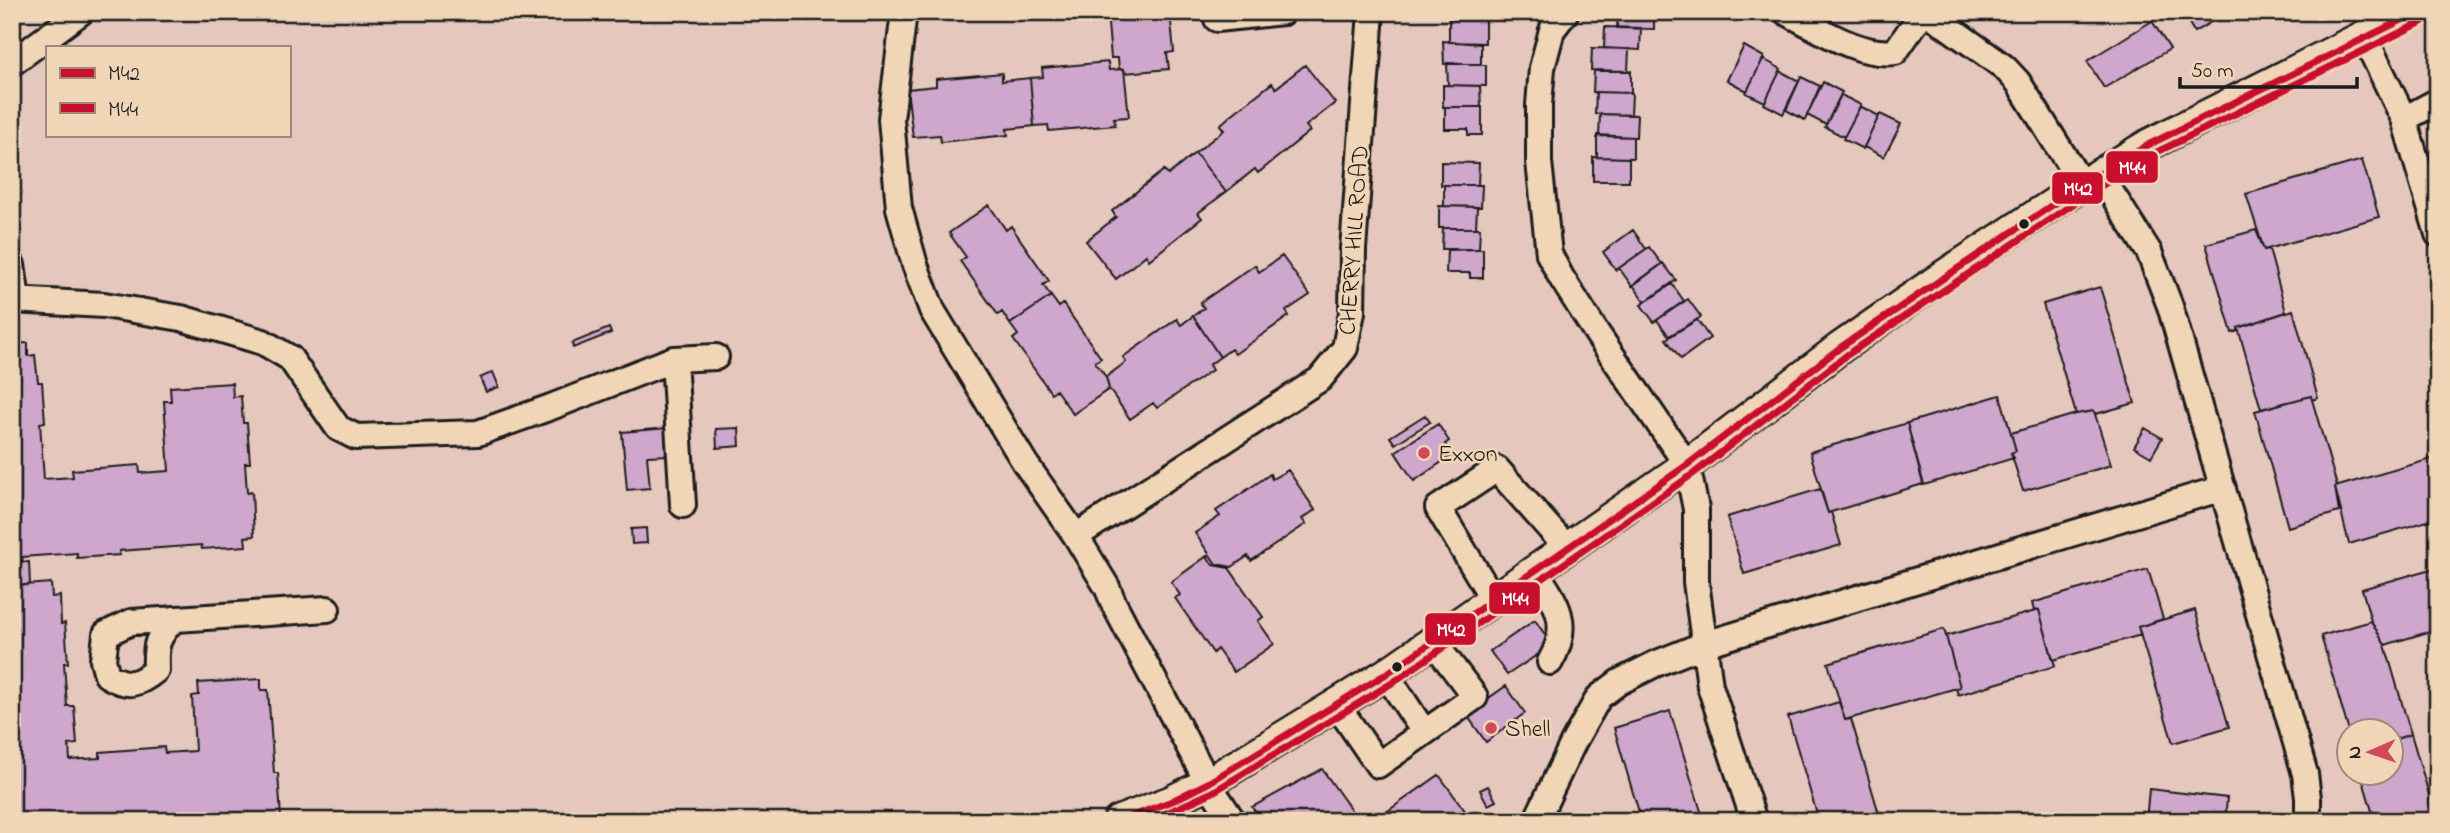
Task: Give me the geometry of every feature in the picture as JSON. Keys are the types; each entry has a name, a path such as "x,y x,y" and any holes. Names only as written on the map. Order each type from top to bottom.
{"main road":[{"path":"1119,821 1177,811 1208,783 1386,674 1686,465 1841,347 1944,275 2091,180 2148,145 2413,13"}],"street":[{"path":"12,63 81,12"},
{"path":"904,12 891,119 899,208 915,265 932,310 1025,463 1107,586 1208,783 1233,821"},
{"path":"1216,12 1217,19 1283,12"},
{"name":"CHERRY HILL ROAD","path":"1076,536 1320,379 1345,348 1352,312 1353,249 1371,12"},
{"path":"1566,12 1552,30 1542,68 1539,105 1539,163 1549,254 1561,278 1596,332 1686,465 1696,509 1696,582 1710,686 1754,821"},
{"path":"1786,12 1866,52 1883,54 1895,52 1925,12 2004,67 2149,252 2170,306 2305,774 2308,821"},
{"path":"2365,37 2404,119 2438,234"},
{"path":"2404,119 2438,101"},
{"path":"12,265 14,300 104,305 181,318 262,342 290,358 338,428 356,437 478,433 674,359 716,357"},
{"path":"674,359 683,505"},
{"path":"1493,599 1438,508 1497,469 1567,548"},
{"path":"1536,821 1574,741 1599,697 1619,682 1655,664 1705,644 2223,488"},
{"path":"1534,570 1555,600 1562,622 1560,645 1550,662"},
{"path":"174,620 327,610"},
{"path":"1337,705 1378,765 1475,697 1433,640"},
{"path":"1386,674 1424,732"}],"building":[{"path":"1107,12 1170,12 1174,52 1167,53 1169,69 1125,73 1124,69 1119,69 1118,58 1111,58"},
{"path":"1618,12 1654,12 1654,29 1617,28"},
{"path":"2183,12 2228,12 2194,32"},
{"path":"1449,19 1485,19 1485,43 1449,42"},
{"path":"2152,21 2170,49 2104,88 2087,61"},
{"path":"1605,27 1641,28 1640,50 1604,48"},
{"path":"1443,41 1481,44 1481,64 1444,64"},
{"path":"1744,46 1764,57 1747,91 1727,80"},
{"path":"1592,48 1629,49 1628,71 1591,70"},
{"path":"1763,59 1781,69 1765,102 1746,93"},
{"path":"1108,62 1109,70 1124,69 1129,117 1114,118 1115,125 1049,131 1048,125 1034,126 1030,78 1043,77 1042,68"},
{"path":"1447,63 1486,65 1486,86 1448,85"},
{"path":"1305,65 1335,103 1306,126 1310,131 1258,173 1255,169 1226,192 1195,153 1224,130 1220,125 1230,116 1272,83 1276,88"},
{"path":"1594,71 1631,71 1631,93 1593,92"},
{"path":"1780,71 1799,81 1783,114 1764,104"},
{"path":"1002,73 1002,81 1030,78 1034,126 1007,129 1008,135 941,142 940,135 913,137 907,89 936,86 936,79"},
{"path":"1801,77 1820,86 1805,120 1786,110"},
{"path":"1823,82 1842,92 1826,125 1807,115"},
{"path":"1443,85 1480,86 1481,107 1443,107"},
{"path":"1596,92 1632,93 1631,115 1595,114"},
{"path":"1841,95 1861,105 1844,137 1825,127"},
{"path":"1860,106 1879,116 1863,149 1843,139"},
{"path":"1445,107 1482,107 1482,135 1468,135 1468,129 1445,129"},
{"path":"1600,114 1637,115 1636,137 1599,136"},
{"path":"1880,114 1901,124 1884,157 1864,147"},
{"path":"1597,135 1633,137 1633,158 1597,157"},
{"path":"1195,153 1226,192 1198,213 1202,218 1149,260 1146,255 1116,279 1086,241 1116,217 1112,211 1164,170 1168,175"},
{"path":"1593,157 1629,158 1629,181 1593,181"},
{"path":"2362,160 2379,217 2264,250 2246,194"},
{"path":"1441,162 1479,163 1478,185 1441,185"},
{"path":"1444,185 1482,185 1481,207 1444,206"},
{"path":"989,205 1006,230 1011,226 1049,281 1043,285 1051,296 1010,324 1002,312 998,315 960,261 966,257 949,233"},
{"path":"1439,206 1477,207 1476,228 1439,228"},
{"path":"1443,228 1480,228 1479,249 1442,249"},
{"path":"1633,230 1646,249 1616,270 1603,252"},
{"path":"2256,230 2264,250 2269,249 2286,312 2238,328 2238,331 2232,333 2206,244"},
{"path":"1649,247 1662,264 1632,286 1619,268"},
{"path":"1483,249 1483,278 1470,278 1470,273 1446,273 1447,250"},
{"path":"1282,256 1310,295 1286,311 1289,316 1235,354 1231,349 1220,357 1193,316 1204,308 1200,303 1255,265 1259,272"},
{"path":"1663,263 1676,280 1645,302 1633,285"},
{"path":"1672,284 1684,301 1654,322 1641,305"},
{"path":"2100,287 2135,403 2096,414 2094,411 2076,414 2043,304"},
{"path":"1051,296 1059,307 1063,304 1101,358 1095,362 1106,377 1109,389 1073,414 1056,390 1051,393 1013,339 1018,335 1010,324"},
{"path":"1688,299 1701,317 1669,336 1657,320"},
{"path":"2293,310 2318,398 2312,400 2311,396 2261,409 2238,328"},
{"path":"1193,316 1220,357 1209,365 1212,370 1157,408 1153,403 1130,419 1109,389 1106,377 1126,362 1123,357 1177,319 1181,325"},
{"path":"1697,320 1710,338 1681,359 1666,339"},
{"path":"609,328 611,333 573,348 572,343"},
{"path":"28,343 28,356 35,355 38,382 42,382 45,422 40,423 44,479 73,477 72,470 139,465 140,473 169,471 164,401 171,401 170,387 232,383 233,397 241,396 243,423 247,423 250,463 245,463 247,493 252,492 254,536 245,537 246,546 202,549 201,545 119,551 120,555 77,558 77,553 22,557 23,561 12,562 12,344"},
{"path":"493,372 499,387 486,392 480,378"},
{"path":"2000,395 2016,451 2011,453 2014,458 1924,485 1907,423"},
{"path":"2311,396 2337,486 2339,512 2288,527 2255,411"},
{"path":"2094,411 2111,465 2023,491 2011,453 2016,451 2011,433"},
{"path":"1425,415 1430,422 1395,444 1390,437"},
{"path":"1907,423 1923,484 1828,513 1810,452"},
{"name":"Exxon","path":"1438,424 1449,441 1445,444 1452,455 1414,481 1395,452"},
{"path":"668,428 670,455 647,456 650,488 627,490 622,432"},
{"path":"739,428 740,446 717,448 716,429"},
{"path":"2145,428 2162,438 2151,457 2134,447"},
{"path":"2438,457 2438,518 2349,544 2335,487"},
{"path":"1288,470 1315,510 1302,519 1306,524 1251,561 1248,556 1232,567 1216,564 1195,533 1220,516 1216,511 1270,474 1272,479"},
{"path":"1820,489 1828,513 1831,512 1841,545 1744,574 1727,517"},
{"path":"646,528 647,543 632,544 631,529"},
{"path":"1207,556 1213,565 1229,568 1263,617 1258,621 1274,644 1234,672 1217,649 1213,653 1175,598 1180,595 1171,582"},
{"path":"29,562 30,585 12,586 12,563"},
{"path":"2438,567 2438,629 2385,645 2371,621 2362,589"},
{"path":"2148,569 2163,619 2138,627 2141,635 2053,660 2039,610 2034,611 2032,603"},
{"path":"51,583 52,597 60,596 61,624 65,623 67,706 74,706 77,744 69,745 70,760 100,758 100,752 164,747 165,753 195,751 192,696 199,695 198,683 261,679 261,690 268,690 274,773 278,773 281,818 272,818 272,821 12,821 12,586"},
{"path":"2039,610 2055,666 1958,695 1956,688 1960,687 1946,636"},
{"path":"2195,610 2229,727 2173,743 2138,627"},
{"name":"Shell","path":"1535,620 1552,645 1507,675 1490,651"},
{"path":"2371,621 2385,645 2411,734 2404,736 2404,718 2345,718 2321,636"},
{"path":"1944,629 1960,687 1845,720 1828,663"},
{"name":"Shell","path":"1506,686 1525,713 1486,742 1466,714"},
{"path":"1839,702 1845,720 1851,719 1880,817 1866,821 1819,821 1788,717"},
{"path":"1670,711 1704,821 1642,821 1633,793 1614,728"},
{"path":"2411,734 2437,821 2375,821 2365,788 2404,788 2404,736"},
{"path":"1322,769 1359,821 1261,821 1252,807"},
{"path":"1439,775 1471,819 1391,821 1385,813"},
{"path":"1488,786 1496,801 1488,805 1480,790"},
{"path":"2149,789 2227,798 2225,821 2146,821"}],"transit line":[{"name":"M42","path":"1120,821 1172,801 1208,783 1386,674 1687,465 1841,347 2082,185 2148,145 2418,12"},
{"name":"M44","path":"1149,821 1213,792 1392,683 1693,474 1847,355 2088,194 2153,154 2422,22"}],"place":[{"name":"Exxon","path":"1424,453"},
{"name":"Shell","path":"1491,728"}]}
